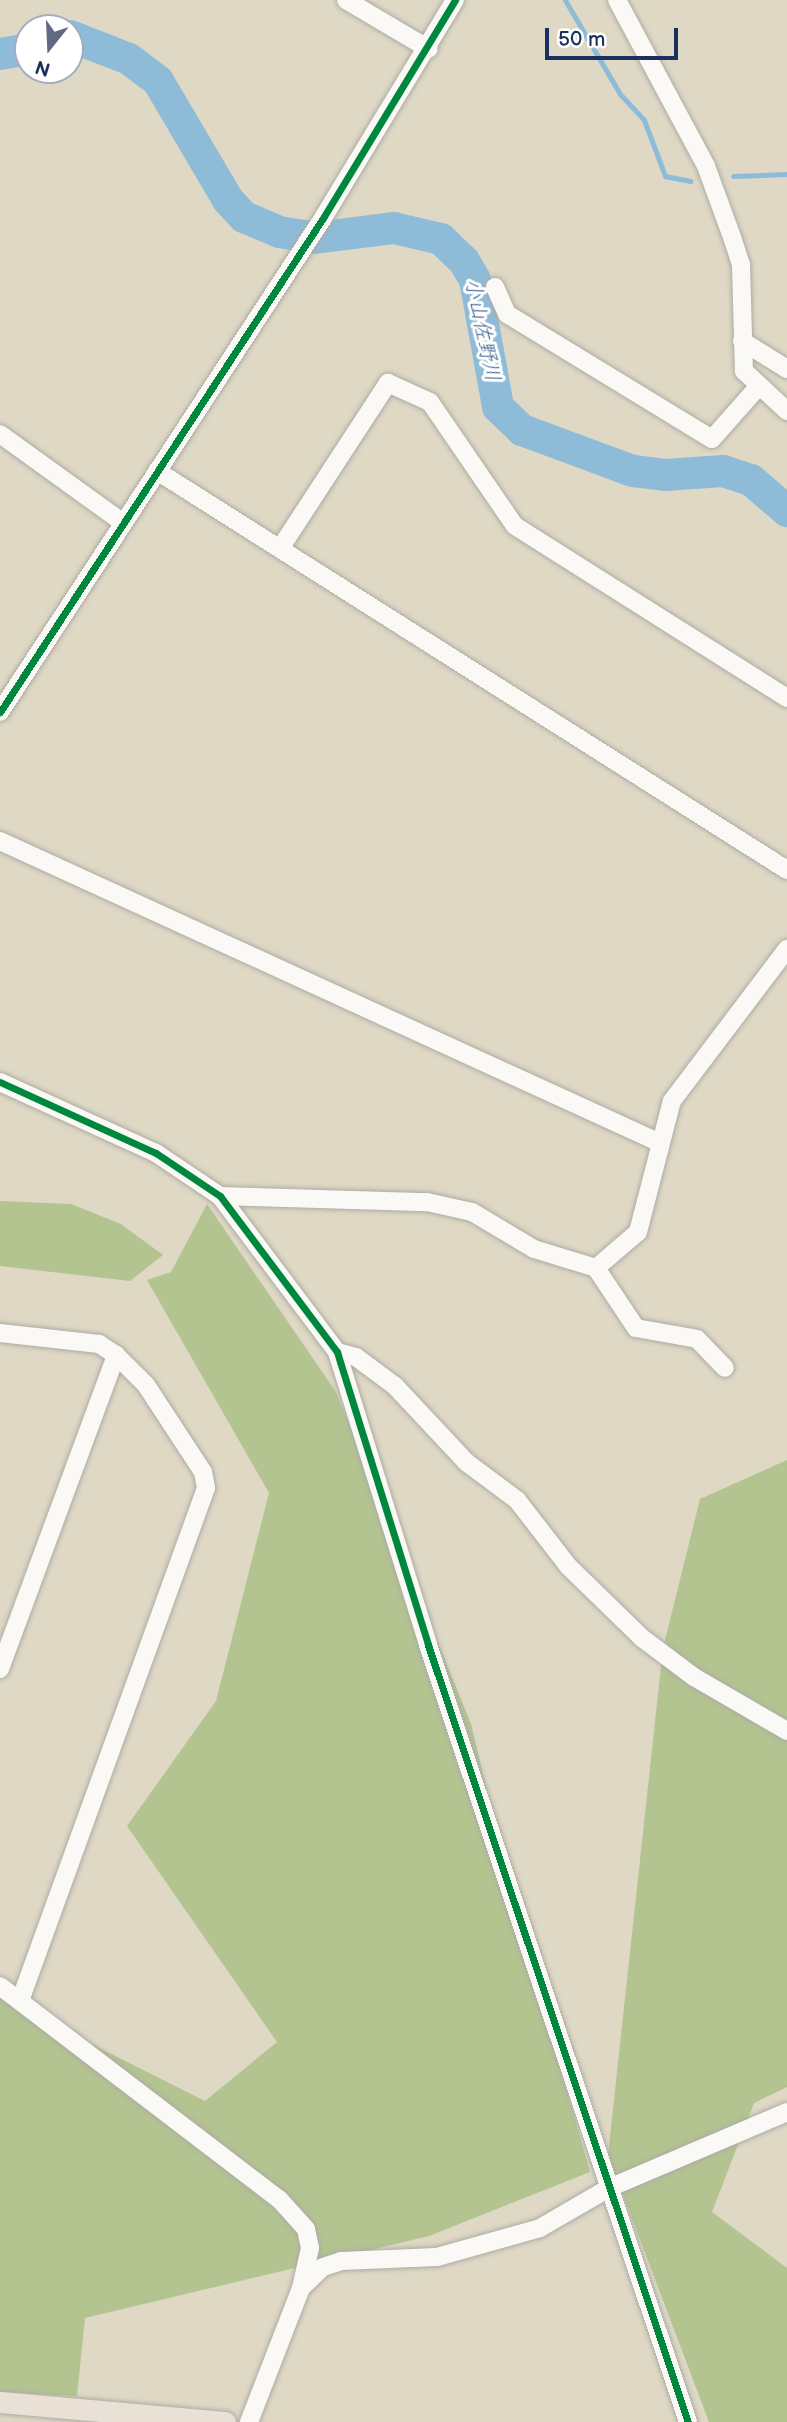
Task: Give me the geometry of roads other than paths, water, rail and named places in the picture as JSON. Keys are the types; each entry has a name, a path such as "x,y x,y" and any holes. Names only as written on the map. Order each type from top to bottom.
{"main road":[{"path":"0,2402 225,2422"}],"street":[{"path":"346,0 429,49"},
{"path":"0,712 323,218 429,49 456,0"},
{"path":"617,0 695,143 732,237 741,265 744,371 758,387 787,411"},
{"path":"495,287 507,314 712,439 758,387"},
{"path":"742,341 787,369"},
{"path":"281,547 388,383 430,402 515,526 787,698"},
{"path":"0,433 122,522"},
{"path":"157,471 281,547 787,870"},
{"path":"0,841 658,1142"},
{"path":"596,1268 638,1232 658,1142 672,1101 787,949"},
{"path":"0,1082 156,1153 220,1196 337,1352 608,2188 688,2422"},
{"path":"220,1196 426,1202 472,1212 534,1249 596,1268 636,1328 697,1339 725,1368"},
{"path":"0,1334 99,1345 116,1355 146,1385 203,1472 206,1488 20,2001"},
{"path":"337,1352 356,1357 396,1386 466,1462 517,1500 569,1567 642,1638 694,1677 787,1731"},
{"path":"0,1669 116,1355"},
{"path":"0,1986 296,2215 310,2248 301,2288 249,2422"},
{"path":"301,2288 323,2267 341,2262 437,2257 540,2228 608,2188 787,2112"}],"waterway":[{"path":"565,0 620,94 644,120 665,176 691,181"},
{"name":"小山佐野川","path":"84,41 129,59 158,81 228,200 244,217 279,232 315,238 394,228 441,239 464,261 475,280 498,407 522,430 633,471 665,475 723,471 751,480 787,511"},
{"name":"小山佐野川","path":"0,54 14,52"},
{"path":"733,176 787,174"}]}
